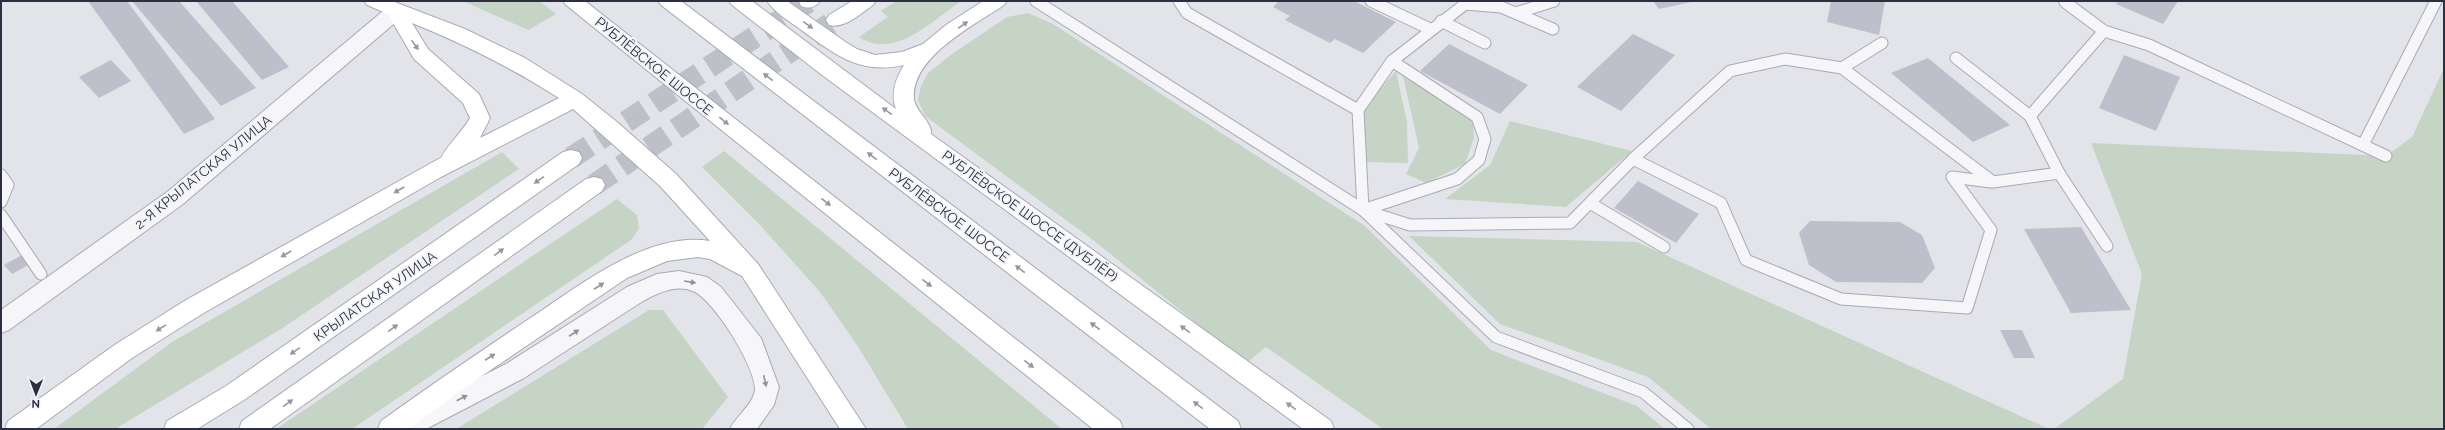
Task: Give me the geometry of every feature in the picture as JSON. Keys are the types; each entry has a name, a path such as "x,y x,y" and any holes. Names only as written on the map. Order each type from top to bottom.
{"main road":[{"path":"374,1 396,11 458,34 518,63 575,99 668,180 750,270 854,429"},
{"name":"РУБЛЁВСКОЕ ШОССЕ","path":"573,1 1106,427"},
{"name":"РУБЛЁВСКОЕ ШОССЕ","path":"668,1 1229,429"},
{"name":"РУБЛЁВСКОЕ ШОССЕ (ДУБЛЁР)","path":"739,1 930,143 1322,429"},
{"path":"777,1 848,54 862,60 884,62 898,60 931,47"},
{"path":"836,20 866,1"},
{"path":"930,143 909,113 904,100 903,84 906,75 916,61 931,47 998,1"},
{"path":"396,11 408,35 421,54 472,99 480,118 476,129 461,148 433,171"},
{"path":"17,429 124,351 194,307 433,171 575,99"},
{"name":"КРЫЛАТСКАЯ УЛИЦА","path":"176,429 235,393 571,158"},
{"path":"251,429 594,185"},
{"path":"390,429 458,379 606,281 648,259 676,250 705,249 711,250 750,270"}],"street":[{"name":"2-Я КРЫЛАТСКАЯ УЛИЦА","path":"1,323 175,198 396,11"},
{"path":"402,429 515,371 635,294 657,284 679,280 699,283 713,294 749,338 767,387 764,398 756,412 742,429"}],"lane":[{"path":"1036,1 1362,210 1496,337 1643,392 1688,429"},
{"path":"1179,1 1187,13 1358,110"},
{"path":"1371,1 1430,29"},
{"path":"1516,14 1554,1"},
{"path":"2064,1 2104,31 2149,45 2386,156"},
{"path":"2363,145 2436,1"},
{"path":"1362,210 1358,110 1392,62 1430,29 1467,2 1501,7 1553,29"},
{"path":"1441,21 1485,43"},
{"path":"2030,116 2104,31"},
{"path":"1842,68 1882,43"},
{"path":"1956,58 2030,116 2059,173 2107,246"},
{"path":"1362,210 1410,225 1570,223 1633,159 1730,71 1785,59 1842,68 1993,182"},
{"path":"1362,210 1456,179 1479,160 1485,139 1477,117 1392,62"},
{"path":"1633,159 1721,204 1746,260 1841,299 1967,308 1991,230 1952,176 1993,182 2059,173"},
{"path":"1,175 8,185 1,202"},
{"path":"1590,203 1664,247"},
{"path":"1,215 42,274"}],"green space":[{"path":"463,1 539,1 556,14 528,30"},
{"path":"897,1 961,1 926,27 899,41 886,44 872,43 859,37 888,17 881,11"},
{"path":"1028,13 1053,24 1365,226 1491,350 1637,406 1665,429 1383,429 1266,347 1246,363 1093,240 925,116 918,100 921,86 928,73 952,54 1007,17"},
{"path":"2444,68 2444,429 2054,429 2123,379 2142,274 2091,143 2386,156 2412,137"},
{"path":"1396,71 1407,122 1408,163 1364,162 1361,111"},
{"path":"1403,76 1473,122 1474,138 1465,164 1426,183 1406,174 1419,148"},
{"path":"1510,121 1632,151 1566,207 1445,199 1490,165"},
{"path":"724,151 1062,429 908,429 857,345 820,292 760,225 702,167"},
{"path":"502,152 519,169 281,329 115,429 54,429 172,342"},
{"path":"617,199 637,215 639,229 631,240 352,429 276,429"},
{"path":"1409,236 1637,242 2049,429 1711,429 1648,377 1500,324"},
{"path":"649,310 663,310 728,397 702,429 456,429"}],"building":[{"path":"88,1 127,1 215,119 184,134"},
{"path":"132,1 179,1 256,88 221,106"},
{"path":"196,1 232,1 289,67 262,80"},
{"path":"1279,1 1354,1 1396,22 1363,53 1335,39 1330,43 1285,20 1290,16 1273,7"},
{"path":"1653,1 1691,1 1691,2 1659,9"},
{"path":"1831,1 1885,1 1879,35 1827,22"},
{"path":"2118,1 2178,1 2163,24 2116,4"},
{"path":"1633,34 1675,55 1621,111 1577,87"},
{"path":"1449,44 1528,85 1500,114 1420,71"},
{"path":"2124,55 2180,77 2156,131 2099,108"},
{"path":"1928,58 2010,125 1973,142 1891,73"},
{"path":"111,60 131,81 99,98 79,77"},
{"path":"1638,181 1699,214 1676,243 1614,208"},
{"path":"1810,221 1900,222 1922,235 1935,268 1922,283 1836,282 1809,265 1799,233"},
{"path":"2081,227 2131,310 2071,313 2024,229"},
{"path":"22,255 30,264 12,274 4,265"},
{"path":"2000,330 2022,330 2035,358 2014,358"}],"tunnel":[{"path":"571,158 808,2"},
{"path":"594,185 836,20"}]}
